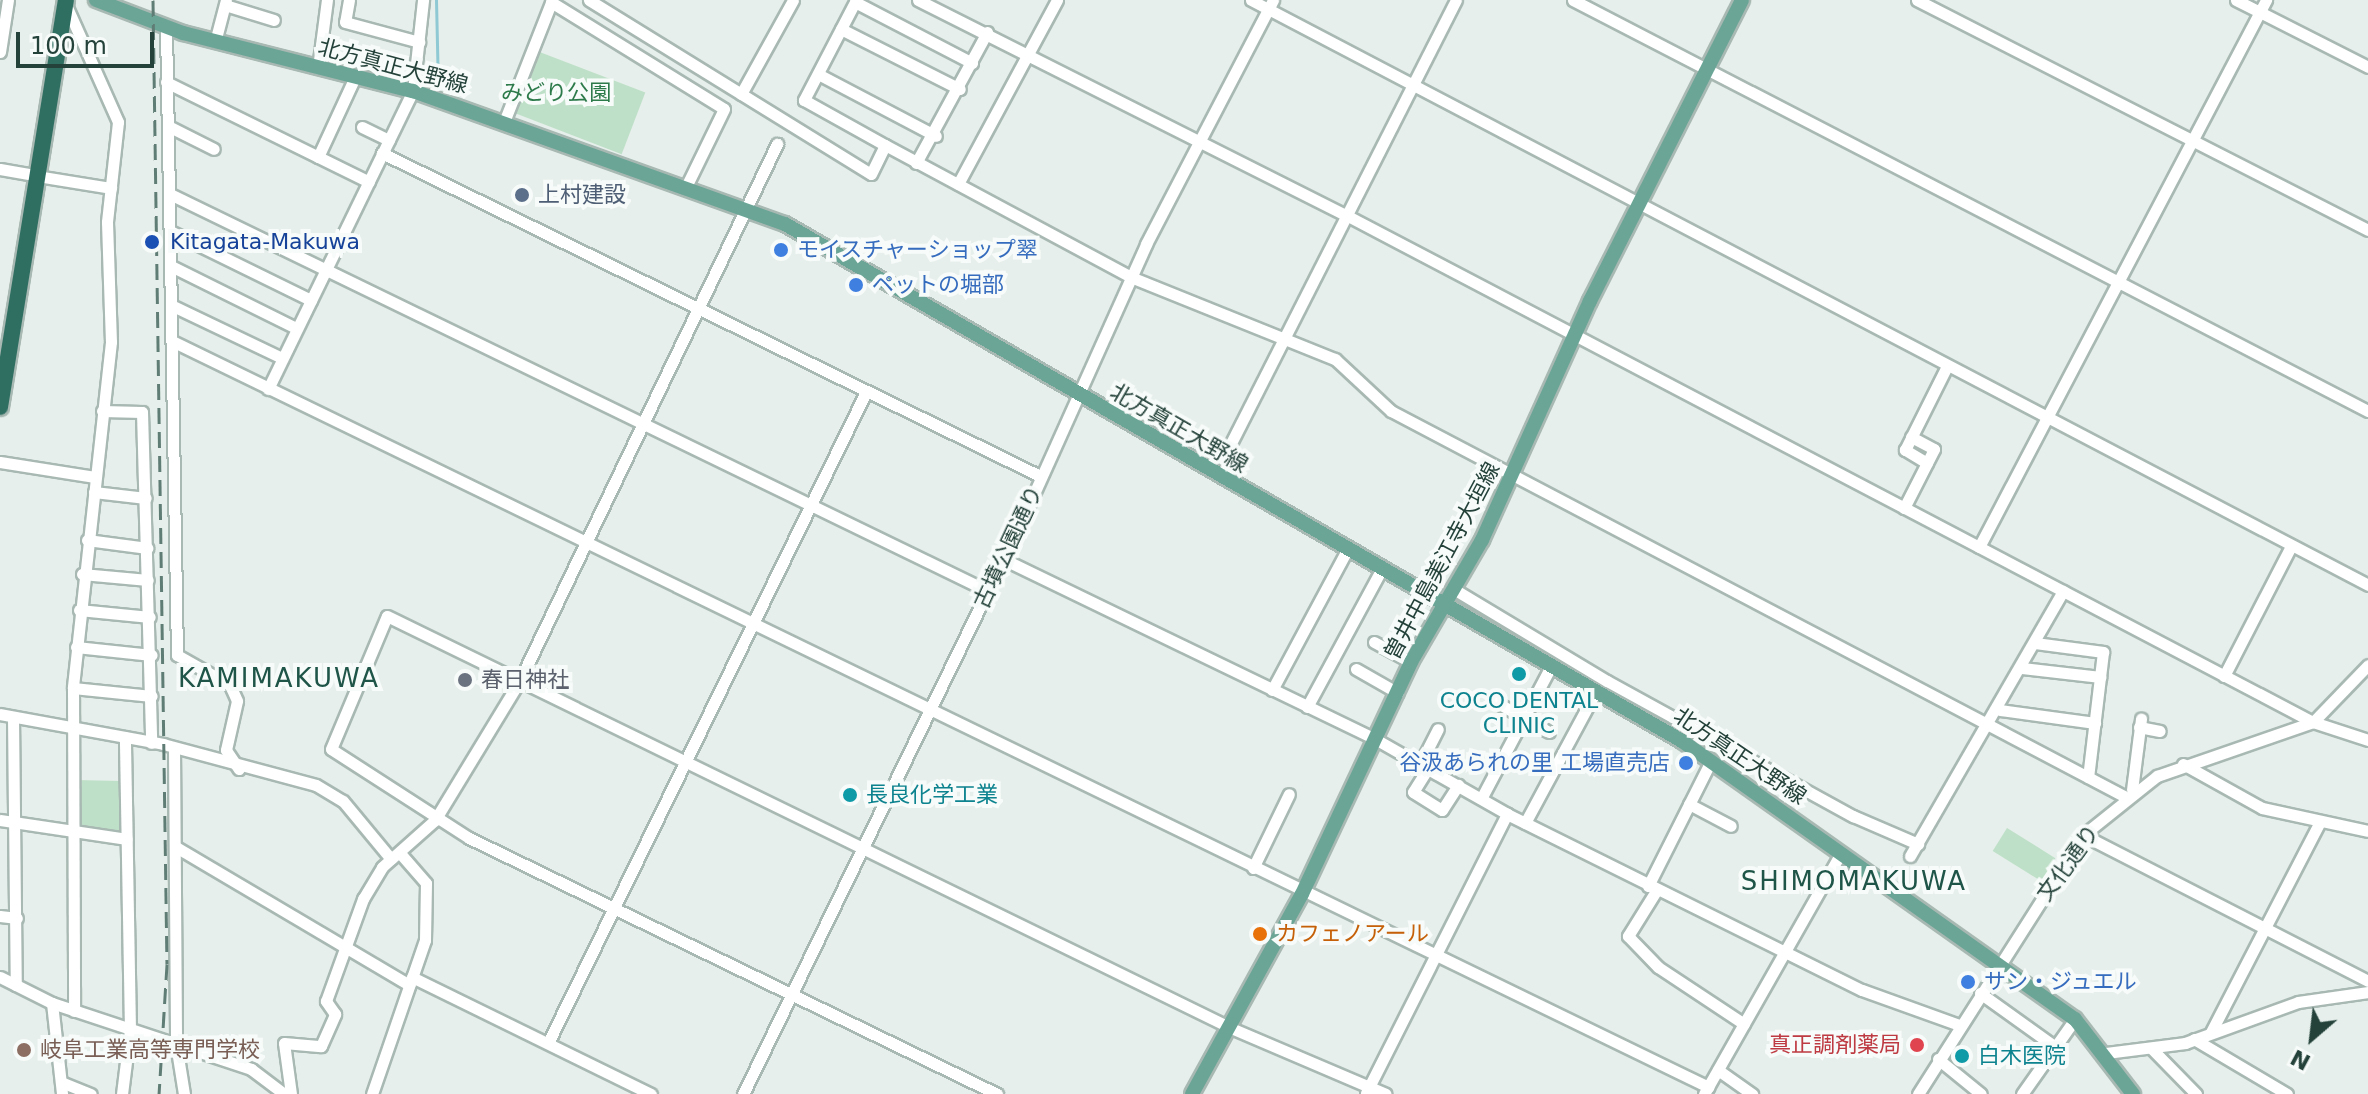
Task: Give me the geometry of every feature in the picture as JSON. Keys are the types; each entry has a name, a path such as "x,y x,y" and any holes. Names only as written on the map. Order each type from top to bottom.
{"highway":[{"path":"0,354 62,1"},
{"path":"0,407 33,175"}],"main road":[{"name":"曽井中島美江寺大垣線","path":"1192,1094 1302,894 1411,662 1513,478 1573,337 1643,206 1742,0"},
{"name":"北方真正大野線","path":"105,2 215,42 413,91 747,208 1596,691 1711,761 2075,1019 2106,1053 2133,1094"}],"street":[{"path":"0,52 8,0"},
{"path":"318,68 327,0"},
{"path":"349,0 345,22 419,42"},
{"path":"268,389 413,91 423,0"},
{"path":"589,0 871,174 885,145"},
{"path":"741,94 793,0"},
{"path":"918,0 1028,52 1344,214 1573,337 2313,722 2368,740"},
{"path":"958,184 1057,0"},
{"path":"1251,0 1271,5 1412,84 1946,368 2368,585"},
{"path":"1229,447 1281,335 1456,0"},
{"path":"1573,0 1705,72 2368,411"},
{"path":"1917,0 2368,230"},
{"path":"2236,0 2368,67"},
{"path":"1979,547 2266,0"},
{"path":"62,1 115,108 111,188 111,342 82,574 71,726 74,1011"},
{"path":"504,122 552,1 724,109 686,187"},
{"path":"972,63 856,1 804,100 1133,278 1335,359 1391,411 1513,478 2088,777 2128,793 2140,723 2160,731"},
{"path":"215,42 226,2 274,20"},
{"name":"古墳公園通り","path":"743,1094 988,591 1199,141 1271,5"},
{"path":"166,26 172,195 177,655 230,685 237,701 226,750 239,769"},
{"path":"841,29 960,89"},
{"path":"916,163 936,136 987,32"},
{"path":"818,74 936,136"},
{"path":"318,157 355,77"},
{"path":"166,82 369,182"},
{"path":"168,126 214,149"},
{"path":"362,127 389,140"},
{"path":"291,1094 284,1043 321,1046 335,1014 326,1001 346,953 363,899 396,857 435,820 519,682 777,144"},
{"path":"382,153 1040,476"},
{"path":"0,169 111,188"},
{"path":"172,195 988,591"},
{"path":"172,232 311,300"},
{"path":"173,267 296,328"},
{"path":"173,306 282,358"},
{"path":"172,341 1706,1091 1841,853"},
{"path":"1904,508 1934,449 1911,437 1946,368"},
{"path":"548,1043 689,761 866,392"},
{"path":"102,411 142,412 152,655 151,743"},
{"path":"0,462 95,477"},
{"path":"94,492 146,498"},
{"path":"87,540 147,548"},
{"path":"2224,676 2291,546"},
{"path":"1272,690 1347,550"},
{"path":"1003,559 1377,740 1482,797 1507,814 1652,888 1785,949 1862,990 1959,1025"},
{"path":"1307,707 1381,570"},
{"path":"82,574 148,580"},
{"path":"1452,588 1607,681 1853,816 1881,822 1918,844"},
{"path":"1910,856 1991,726 2063,591"},
{"path":"79,610 150,617"},
{"path":"997,1094 435,820 331,749 387,616 1231,1028 1367,1091 1386,1094"},
{"path":"1374,642 1411,662"},
{"path":"2035,643 2103,652 2088,777"},
{"path":"76,647 152,655"},
{"path":"1482,797 1551,666"},
{"name":"文化通り","path":"1918,1094 1959,1025 2083,835 2128,793 2183,764 2313,722 2368,666"},
{"path":"2022,668 2100,677"},
{"path":"1356,669 1398,693"},
{"path":"73,688 152,696"},
{"path":"1525,823 1596,691"},
{"path":"1494,701 1549,732"},
{"path":"2000,710 2095,723"},
{"path":"0,714 174,748 331,793 396,857 428,894 411,981 372,1094"},
{"path":"13,717 16,985"},
{"path":"1438,729 1413,792 1442,810 1458,785"},
{"path":"122,1094 130,1030 125,737"},
{"path":"174,748 176,1044 184,1094"},
{"path":"1711,761 1628,936 1658,967 1744,1024"},
{"path":"2183,764 2262,808 2368,831"},
{"path":"1253,868 1289,794"},
{"path":"1689,804 1731,826"},
{"path":"1367,1091 1432,955 1507,814"},
{"path":"0,820 127,839"},
{"path":"2211,1032 2320,822"},
{"path":"2083,835 2368,981"},
{"path":"176,847 346,953 548,1043 651,1094"},
{"path":"0,870 15,872"},
{"path":"0,916 17,918"},
{"path":"0,977 52,1003 251,1069 284,1094"},
{"path":"2106,1053 2152,1049 2194,1039 2298,1002 2368,992"},
{"path":"1980,993 2054,1046"},
{"path":"52,1003 62,1088 91,1094"},
{"path":"2022,1094 2075,1019"},
{"path":"2194,1039 2287,1094"},
{"path":"2152,1049 2196,1094"},
{"path":"1938,1059 1981,1094"},
{"path":"1718,1070 1752,1094"}],"green space":[{"name":"みどり公園","path":"537,51 645,93 622,154 513,113"},
{"path":"75,780 121,781 125,831 78,827"},
{"path":"2007,828 2055,858 2041,881 1993,851"}],"waterway":[{"path":"436,0 438,85"}],"railway":[{"path":"153,0 167,964 159,1094"}],"place":[{"name":"上村建設","path":"522,195"},
{"name":"Kitagata-Makuwa","path":"152,242"},
{"name":"モイスチャーショップ翠","path":"781,250"},
{"name":"ペットの堀部","path":"856,285"},
{"name":"COCO DENTAL CLINIC","path":"1519,674"},
{"name":"春日神社","path":"465,680"},
{"name":"谷汲あられの里 工場直売店","path":"1686,763"},
{"name":"長良化学工業","path":"850,795"},
{"name":"カフェノアール","path":"1260,934"},
{"name":"サン・ジュエル","path":"1968,982"},
{"name":"真正調剤薬局","path":"1917,1045"},
{"name":"岐阜工業高等専門学校","path":"24,1050"},
{"name":"白木医院","path":"1962,1056"}],"district":[{"name":"KAMIMAKUWA","path":"279,679"},
{"name":"SHIMOMAKUWA","path":"1854,882"}]}
